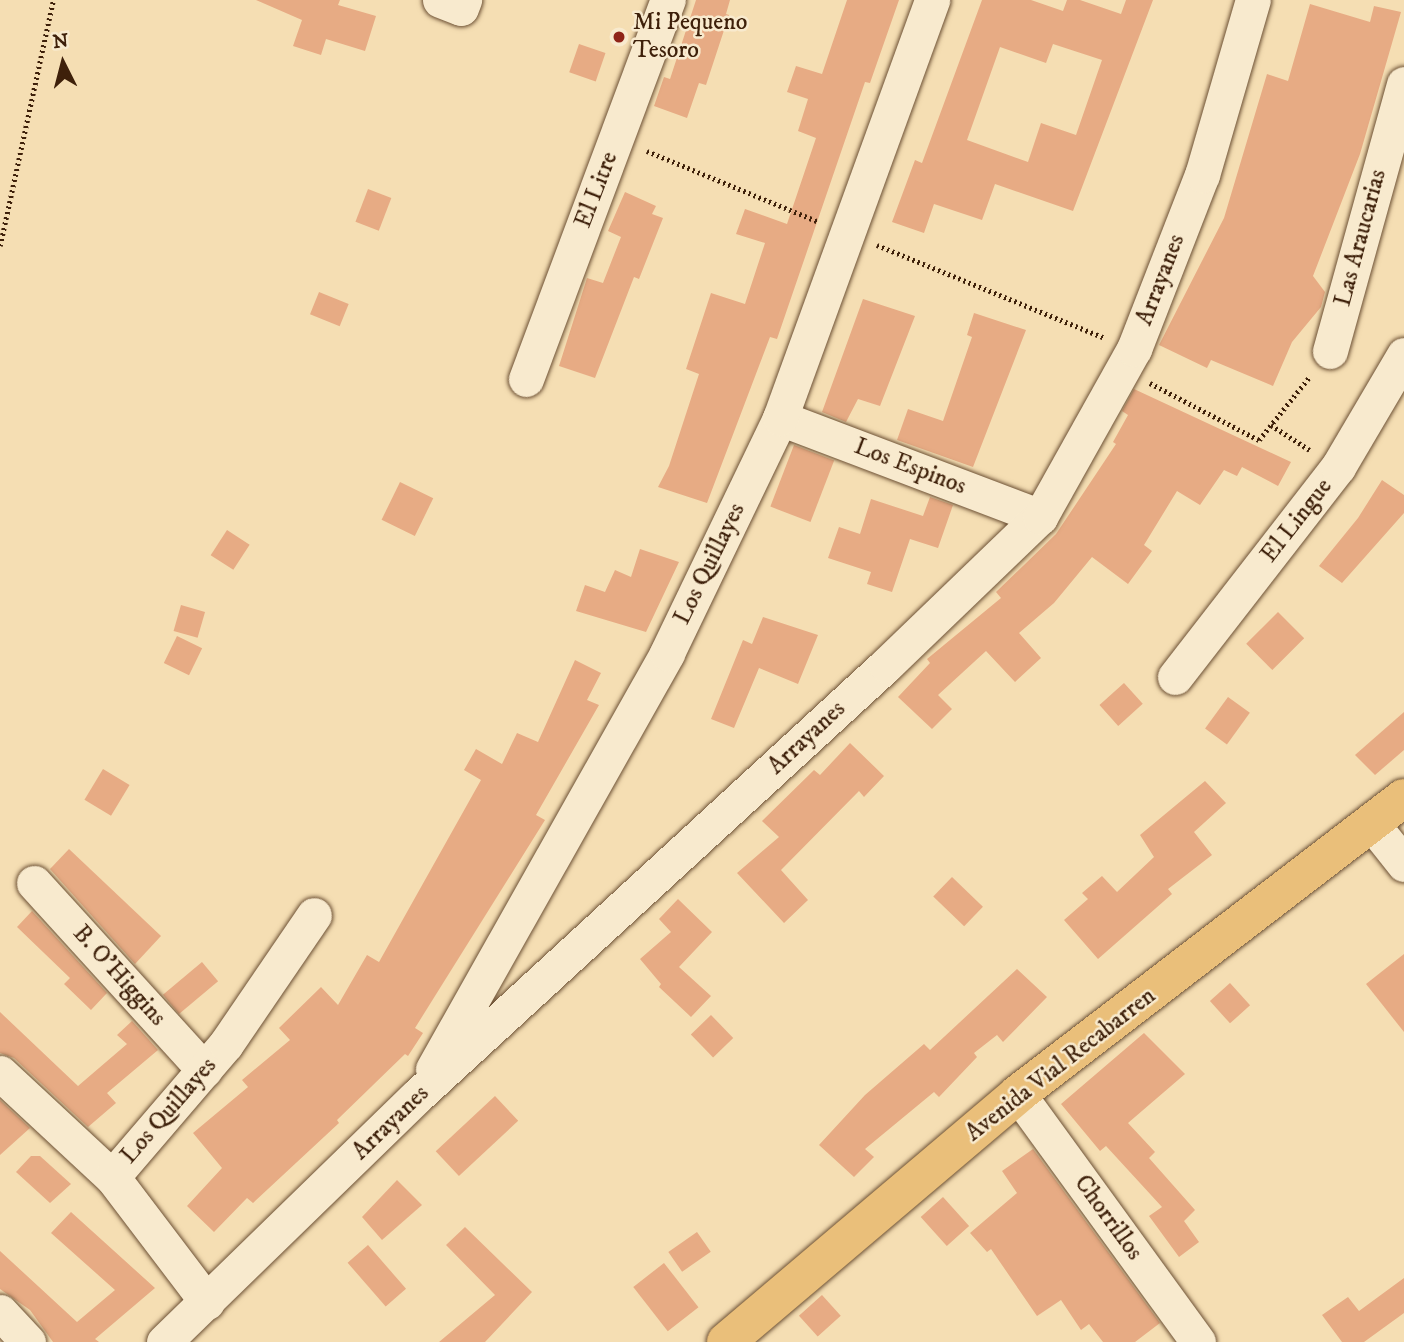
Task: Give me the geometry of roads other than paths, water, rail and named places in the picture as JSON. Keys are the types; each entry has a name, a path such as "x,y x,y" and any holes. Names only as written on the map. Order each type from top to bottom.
{"main road":[{"name":"Avenida Vial Recabarren","path":"726,1342 1018,1094 1373,825 1404,798"}],"street":[{"name":"El Litre","path":"526,379 668,0"},
{"name":"Los Quillayes","path":"417,1096 667,653 780,418 932,0"},
{"name":"Arrayanes","path":"164,1342 417,1096 866,684 1040,517 1124,369 1202,175 1253,0"},
{"name":"Las Araucarias","path":"1330,351 1404,84"},
{"name":"El Lingue","path":"1175,677 1338,467 1404,355"},
{"name":"Los Espinos","path":"780,418 1040,517"},
{"path":"1373,825 1404,864"},
{"name":"B. O'Higgins","path":"34,883 204,1070"},
{"name":"Los Quillayes","path":"207,1302 111,1177 204,1070 314,915"},
{"path":"0,1073 111,1177"},
{"name":"Chorrillos","path":"1018,1094 1198,1342"},
{"path":"0,1312 28,1342"}],"place":[{"name":"Mi Pequeno Tesoro","path":"619,37"}]}
